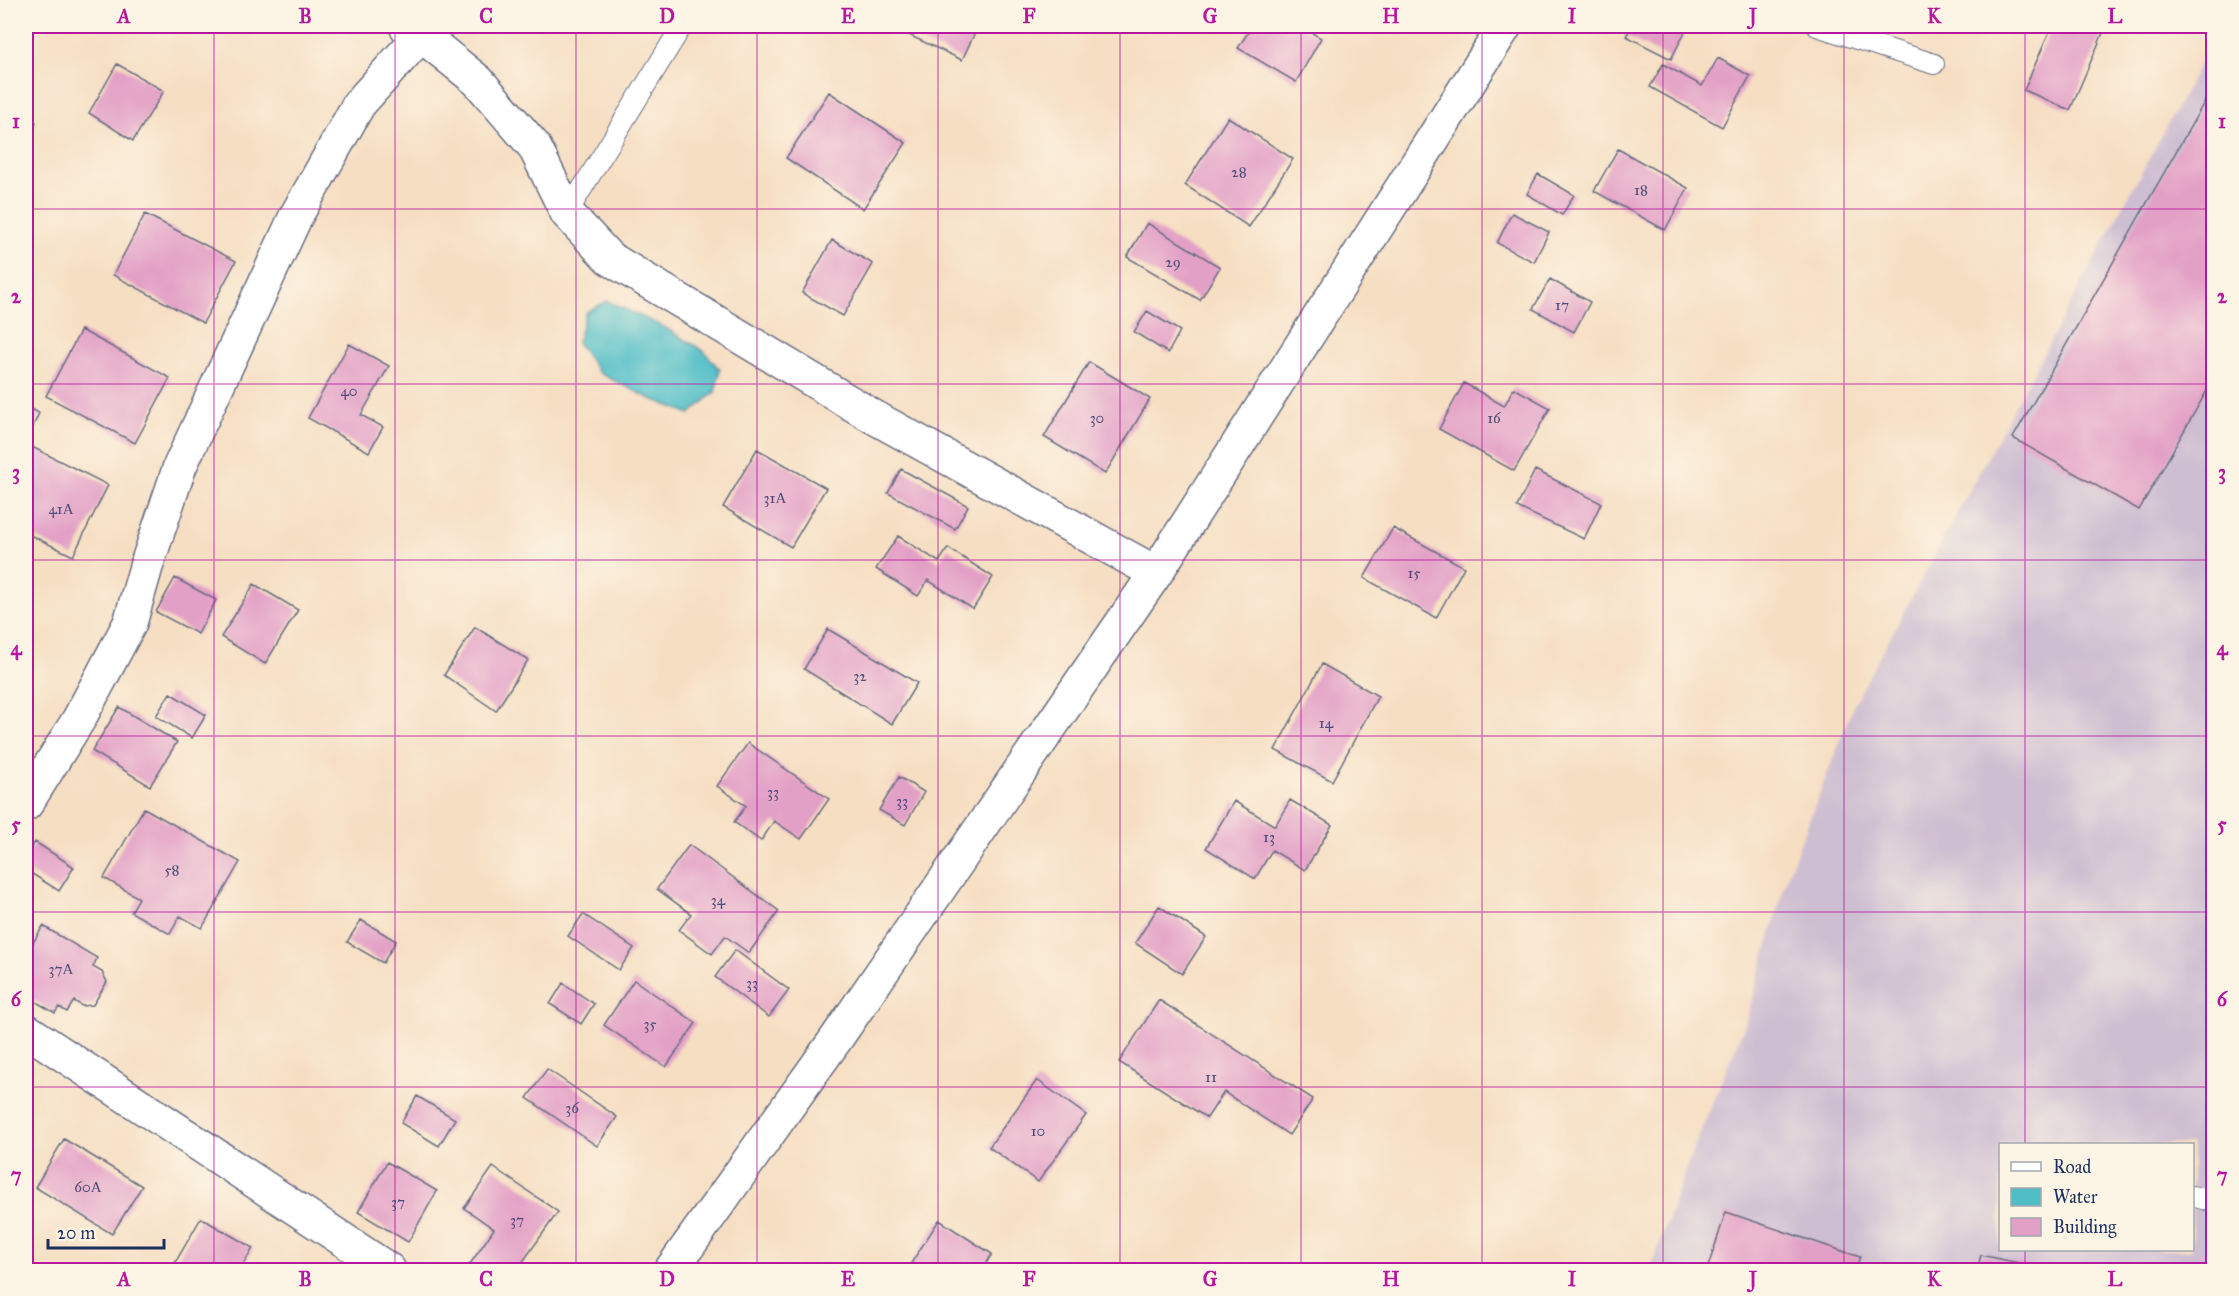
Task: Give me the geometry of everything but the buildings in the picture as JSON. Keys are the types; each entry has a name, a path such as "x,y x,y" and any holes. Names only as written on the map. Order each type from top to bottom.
{"street":[{"path":"671,1270 836,1039 1156,573 1505,26"},
{"path":"26,804 79,719 130,623 180,466 296,216 359,104 414,30 478,81 534,146 567,213 609,258 874,417 1156,573"},
{"path":"26,1030 389,1270"}],"lane":[{"path":"567,213 682,26"},
{"path":"1817,26 1934,64"},
{"path":"2194,1196 2214,1202"}],"shaded area":[{"path":"2213,40 2213,1270 1650,1270 1691,1155 1745,1024 1787,877 1855,702"}],"water":[{"path":"607,301 662,326 704,351 720,370 715,392 690,414 649,398 599,373 577,342 586,312"}]}
